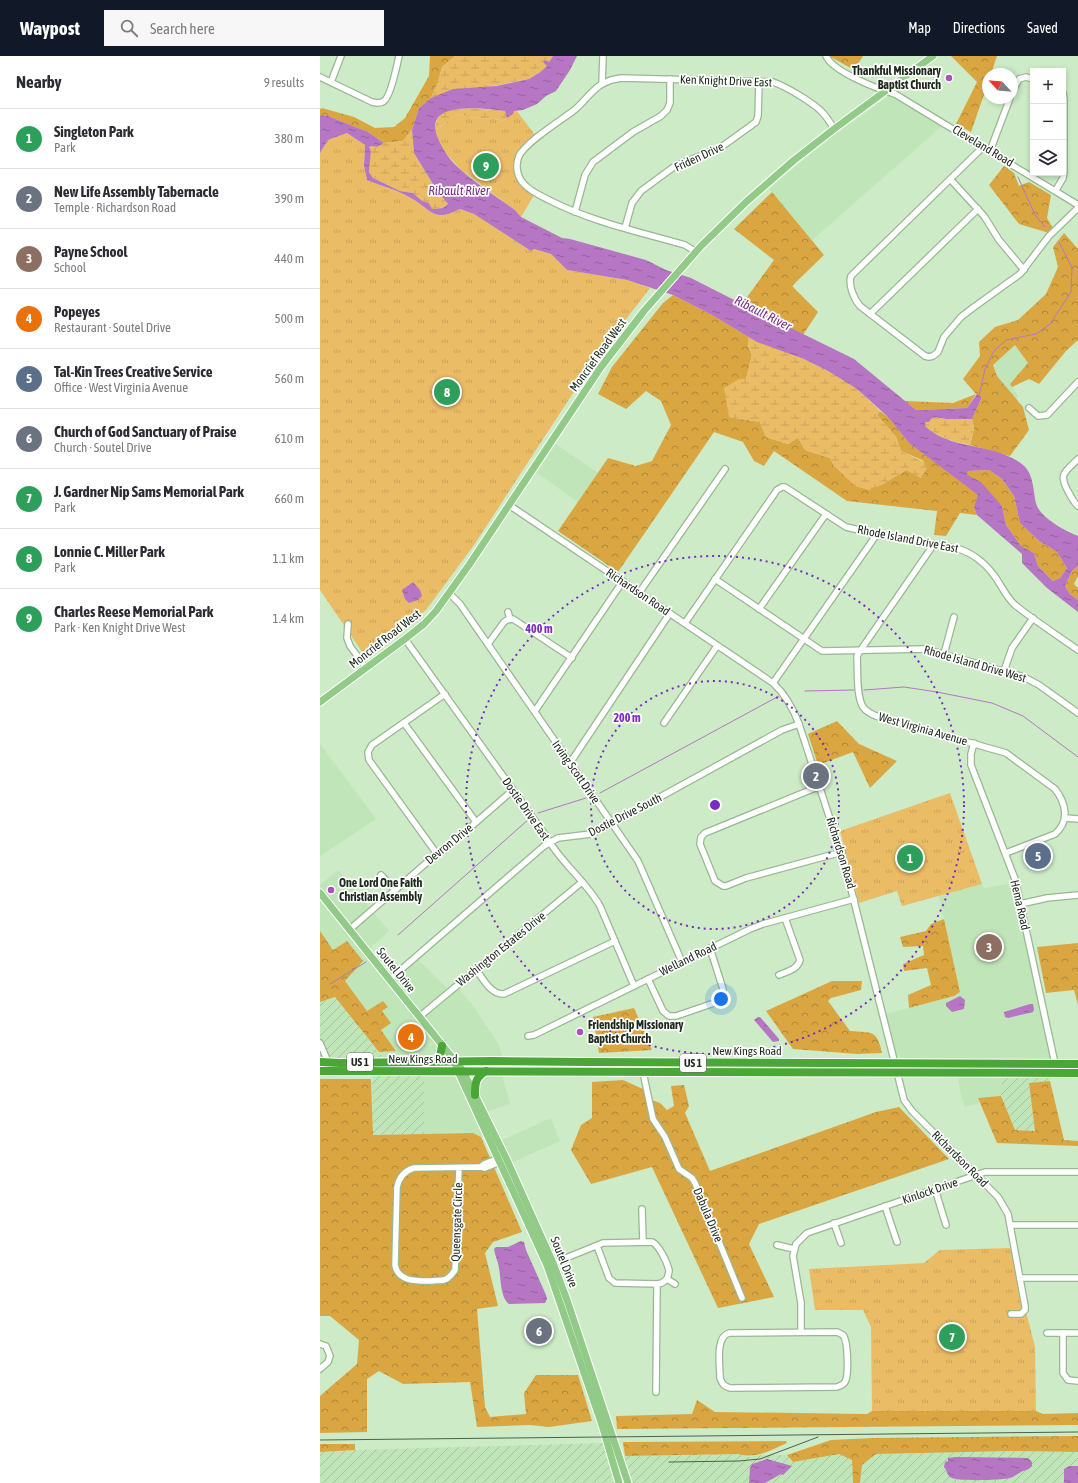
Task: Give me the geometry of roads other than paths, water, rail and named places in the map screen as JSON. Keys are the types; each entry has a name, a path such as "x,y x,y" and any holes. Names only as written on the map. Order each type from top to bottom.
{"highway":[{"path":"433,1061 440,1056 442,1046"},
{"name":"New Kings Road","path":"324,1062 454,1061 1078,1064"},
{"name":"New Kings Road","path":"320,1071 1078,1073"},
{"path":"475,1095 476,1079 486,1071"}],"main road":[{"name":"Moncrief Road West","path":"320,702 427,621 450,594 601,367 629,329 696,252 730,218 793,161 933,56"},
{"name":"Soutel Drive","path":"320,893 461,1071 475,1095 500,1160"},
{"name":"Soutel Drive","path":"461,1071 500,1160 567,1300 628,1483"},
{"name":"Soutel Drive","path":"550,1264 602,1425 619,1483"}],"street":[{"path":"330,82 341,56"},
{"path":"320,77 372,102 380,103 384,101 388,95 399,56"},
{"path":"603,56 602,84 574,110 525,148 517,163 520,179 526,186 543,197 575,212 685,245 696,252"},
{"name":"Cleveland Road","path":"826,56 834,65 874,87 895,94 1078,204"},
{"path":"1018,81 1019,79 1026,77 1030,78"},
{"name":"Ken Knight Drive East","path":"602,84 620,78 759,81 779,84 821,111 834,129"},
{"path":"575,212 585,175 593,162 639,127 661,116 667,110 670,103 670,79"},
{"name":"Friden Drive","path":"625,228 632,203 641,191 683,162 720,148 756,122 758,116 759,81"},
{"path":"990,151 1008,104"},
{"path":"1056,190 1063,178 1064,171 1064,104"},
{"path":"983,147 951,180 851,276 850,279 856,301 870,314 925,356 933,356 938,352 944,337 962,317 1020,274 1049,236 1078,208"},
{"path":"951,180 988,221 998,240 1024,270"},
{"path":"870,314 978,209"},
{"path":"1029,408 1038,416 1047,415 1078,382"},
{"path":"1078,460 1067,470 1063,477 1064,485 1078,506"},
{"path":"639,593 725,470"},
{"name":"Rhode Island Drive East","path":"716,579 777,490 782,487 788,489 846,526 877,534 934,544 968,552 988,569 1015,604 1078,650"},
{"name":"Richardson Road","path":"509,505 773,683 794,709 842,852 896,1072 907,1106 1003,1202 1008,1214 1025,1306 1025,1310 1021,1314 1011,1314"},
{"path":"759,609 826,514"},
{"path":"773,683 877,534"},
{"name":"West Virginia Avenue","path":"934,544 857,656 860,702 866,710 876,716 1006,753 1051,784 1061,796 1065,818"},
{"path":"685,623 716,579"},
{"name":"Rhode Island Drive West","path":"716,579 822,651 918,648 944,654 1031,680 1078,713"},
{"path":"534,711 623,582"},
{"name":"Irving Scott Drive","path":"450,594 460,604 488,644 641,867 682,962"},
{"path":"508,612 510,619"},
{"path":"570,763 670,613"},
{"path":"944,654 954,617"},
{"path":"1004,671 1012,648 1034,618"},
{"path":"488,644 504,622 510,619 516,620 572,658"},
{"path":"348,624 347,638 350,646 366,668"},
{"name":"Dostie Drive East","path":"405,639 513,790 553,849 593,894 600,906 634,986"},
{"path":"664,723 717,646"},
{"path":"437,854 369,760 368,752 372,745 445,694"},
{"path":"404,723 476,822"},
{"name":"Dostie Drive South","path":"389,980 544,846 558,838 591,834 776,733 799,724"},
{"name":"Hema Road","path":"974,743 971,754 971,765 1015,879 1046,1017 1054,1059 1053,1073"},
{"path":"820,786 705,833 700,844 715,881 726,886 746,878 842,852"},
{"name":"Devron Drive","path":"350,930 513,790"},
{"path":"1006,853 1055,834 1063,825 1065,818 1078,819"},
{"path":"381,875 395,890"},
{"name":"Washington Estates Drive","path":"419,1017 582,882"},
{"path":"1020,904 1047,898 1078,895"},
{"name":"Welland Road","path":"528,1036 750,929 854,900"},
{"path":"779,975 797,967 800,960 786,918"},
{"path":"476,969 495,992 504,994 615,941"},
{"path":"648,979 663,1011 669,1016 676,1016 717,1002 722,997 723,989 710,948"},
{"path":"320,1043 324,1062"},
{"path":"338,1071 340,1062"},
{"path":"588,1062 589,1071"},
{"path":"750,1063 750,1072"},
{"name":"Dabula Drive","path":"643,1072 652,1119 665,1137 679,1169 692,1178 695,1183 742,1298"},
{"name":"Queensgate Circle","path":"459,1168 455,1270 448,1278 443,1280 410,1280 404,1278 398,1271 395,1264 397,1187 400,1178 405,1172 414,1168 481,1167 485,1168 500,1160"},
{"name":"Kinlock Drive","path":"794,1249 799,1240 808,1233 985,1172 1078,1172"},
{"path":"935,1189 946,1225"},
{"path":"885,1206 897,1242"},
{"path":"642,1209 643,1242"},
{"path":"834,1223 841,1243"},
{"path":"1011,1225 1078,1225"},
{"path":"550,1264 597,1246 606,1243 655,1243 659,1248 669,1270 669,1275 662,1283 657,1284 618,1284 613,1282 609,1278 597,1246"},
{"path":"777,1245 794,1249 793,1262 801,1303 801,1332"},
{"path":"1020,1278 1078,1278"},
{"path":"667,1279 675,1284"},
{"path":"656,1392 657,1284"},
{"path":"801,1332 836,1332 843,1335 847,1342 846,1377 843,1384 837,1387 730,1388 723,1385 720,1378 720,1345 722,1337 729,1333 801,1332"},
{"path":"1047,1333 1078,1333"},
{"path":"1063,1333 1063,1373 1066,1378 1072,1382 1078,1382"},
{"path":"320,1344 326,1346 330,1352 329,1359 320,1369"}],"water":[{"name":"Ribault River","path":"553,56 577,56 570,70 556,91 546,96 537,104 523,110 514,111 513,114 507,118 505,111 472,108 448,111 439,116 435,124 437,136 441,146 453,163 474,181 515,210 521,217 562,238 646,260 666,270 691,278 854,359 916,410 967,408 977,394 982,397 972,419 946,419 935,417 929,422 925,422 925,426 936,434 947,439 987,449 1012,458 1027,469 1031,478 1038,508 1053,523 1078,536 1078,566 1072,571 1065,586 1070,594 1078,600 1078,612 1047,588 1022,563 1022,554 977,515 974,507 978,495 909,443 888,417 857,389 828,371 804,359 757,342 712,315 673,295 627,280 567,270 551,254 534,249 531,251 474,214 460,209 444,215 433,213 406,195 367,180 364,166 365,145 347,133 328,140 320,153 320,115 328,116 368,132 384,143 377,147 369,147 371,151 369,172 373,178 400,191 413,193 422,201 429,203 432,209 443,208 448,204 436,189 414,153 412,130 419,108 431,98 453,89 496,86 529,79 547,66 543,62 545,60 549,62","holes":["989,470 1002,479 1014,496 1020,523 1039,541 1056,551 1067,568 1060,578 1053,581 1038,566 1034,553 1021,546 1006,525 1002,506 981,482 967,475 968,471"]},
{"path":"413,582 420,590 422,596 418,600 409,603 405,599 402,590"},
{"path":"960,996 965,1000 964,1009 952,1012 946,1006 946,1003"},
{"path":"1033,1004 1033,1012 1008,1018 1005,1017 1004,1012"},
{"path":"760,1017 779,1039 779,1041 773,1042 754,1020"},
{"path":"521,1241 524,1242 526,1250 546,1295 547,1299 545,1303 509,1304 504,1297 501,1287 499,1265 494,1249 496,1247 508,1247"},
{"path":"948,1458 1028,1458 1032,1462 1032,1466 1010,1478 961,1480 950,1477 944,1467 945,1462 948,1461"},
{"path":"767,1459 792,1466 783,1475 781,1474 765,1483 749,1483 750,1468 752,1464"},
{"path":"1069,1466 1078,1466 1078,1483 1064,1483 1064,1469"}],"waterway":[{"path":"1018,177 1035,215 1045,227"},
{"path":"979,396 985,369 994,351 1006,340 1036,334 1050,324 1071,292 1072,268 1059,242"},
{"path":"864,690 904,687 992,703 1023,716 1078,757"},
{"path":"805,691 854,690"},
{"path":"600,793 779,696"},
{"path":"538,813 586,798"},
{"path":"398,935 529,819"},
{"path":"330,984 366,962"}],"railway":[{"path":"320,1440 1078,1432"},
{"path":"669,1462 739,1461 760,1459 818,1437"}],"place":[{"name":"Thankful Missionary Baptist Church","path":"949,78"},
{"name":"Charles Reese Memorial Park","path":"486,166"},
{"name":"Lonnie C. Miller Park","path":"447,392"},
{"name":"New Life Assembly Tabernacle","path":"816,776"},
{"name":"Tal-Kin Trees Creative Service","path":"1038,856"},
{"name":"Singleton Park","path":"910,858"},
{"name":"One Lord One Faith Christian Assembly","path":"331,890"},
{"name":"Payne School","path":"989,947"},
{"name":"Friendship Missionary Baptist Church","path":"580,1032"},
{"name":"Popeyes","path":"411,1037"},
{"name":"Church of God Sanctuary of Praise","path":"539,1331"},
{"name":"J. Gardner Nip Sams Memorial Park","path":"952,1337"}]}
